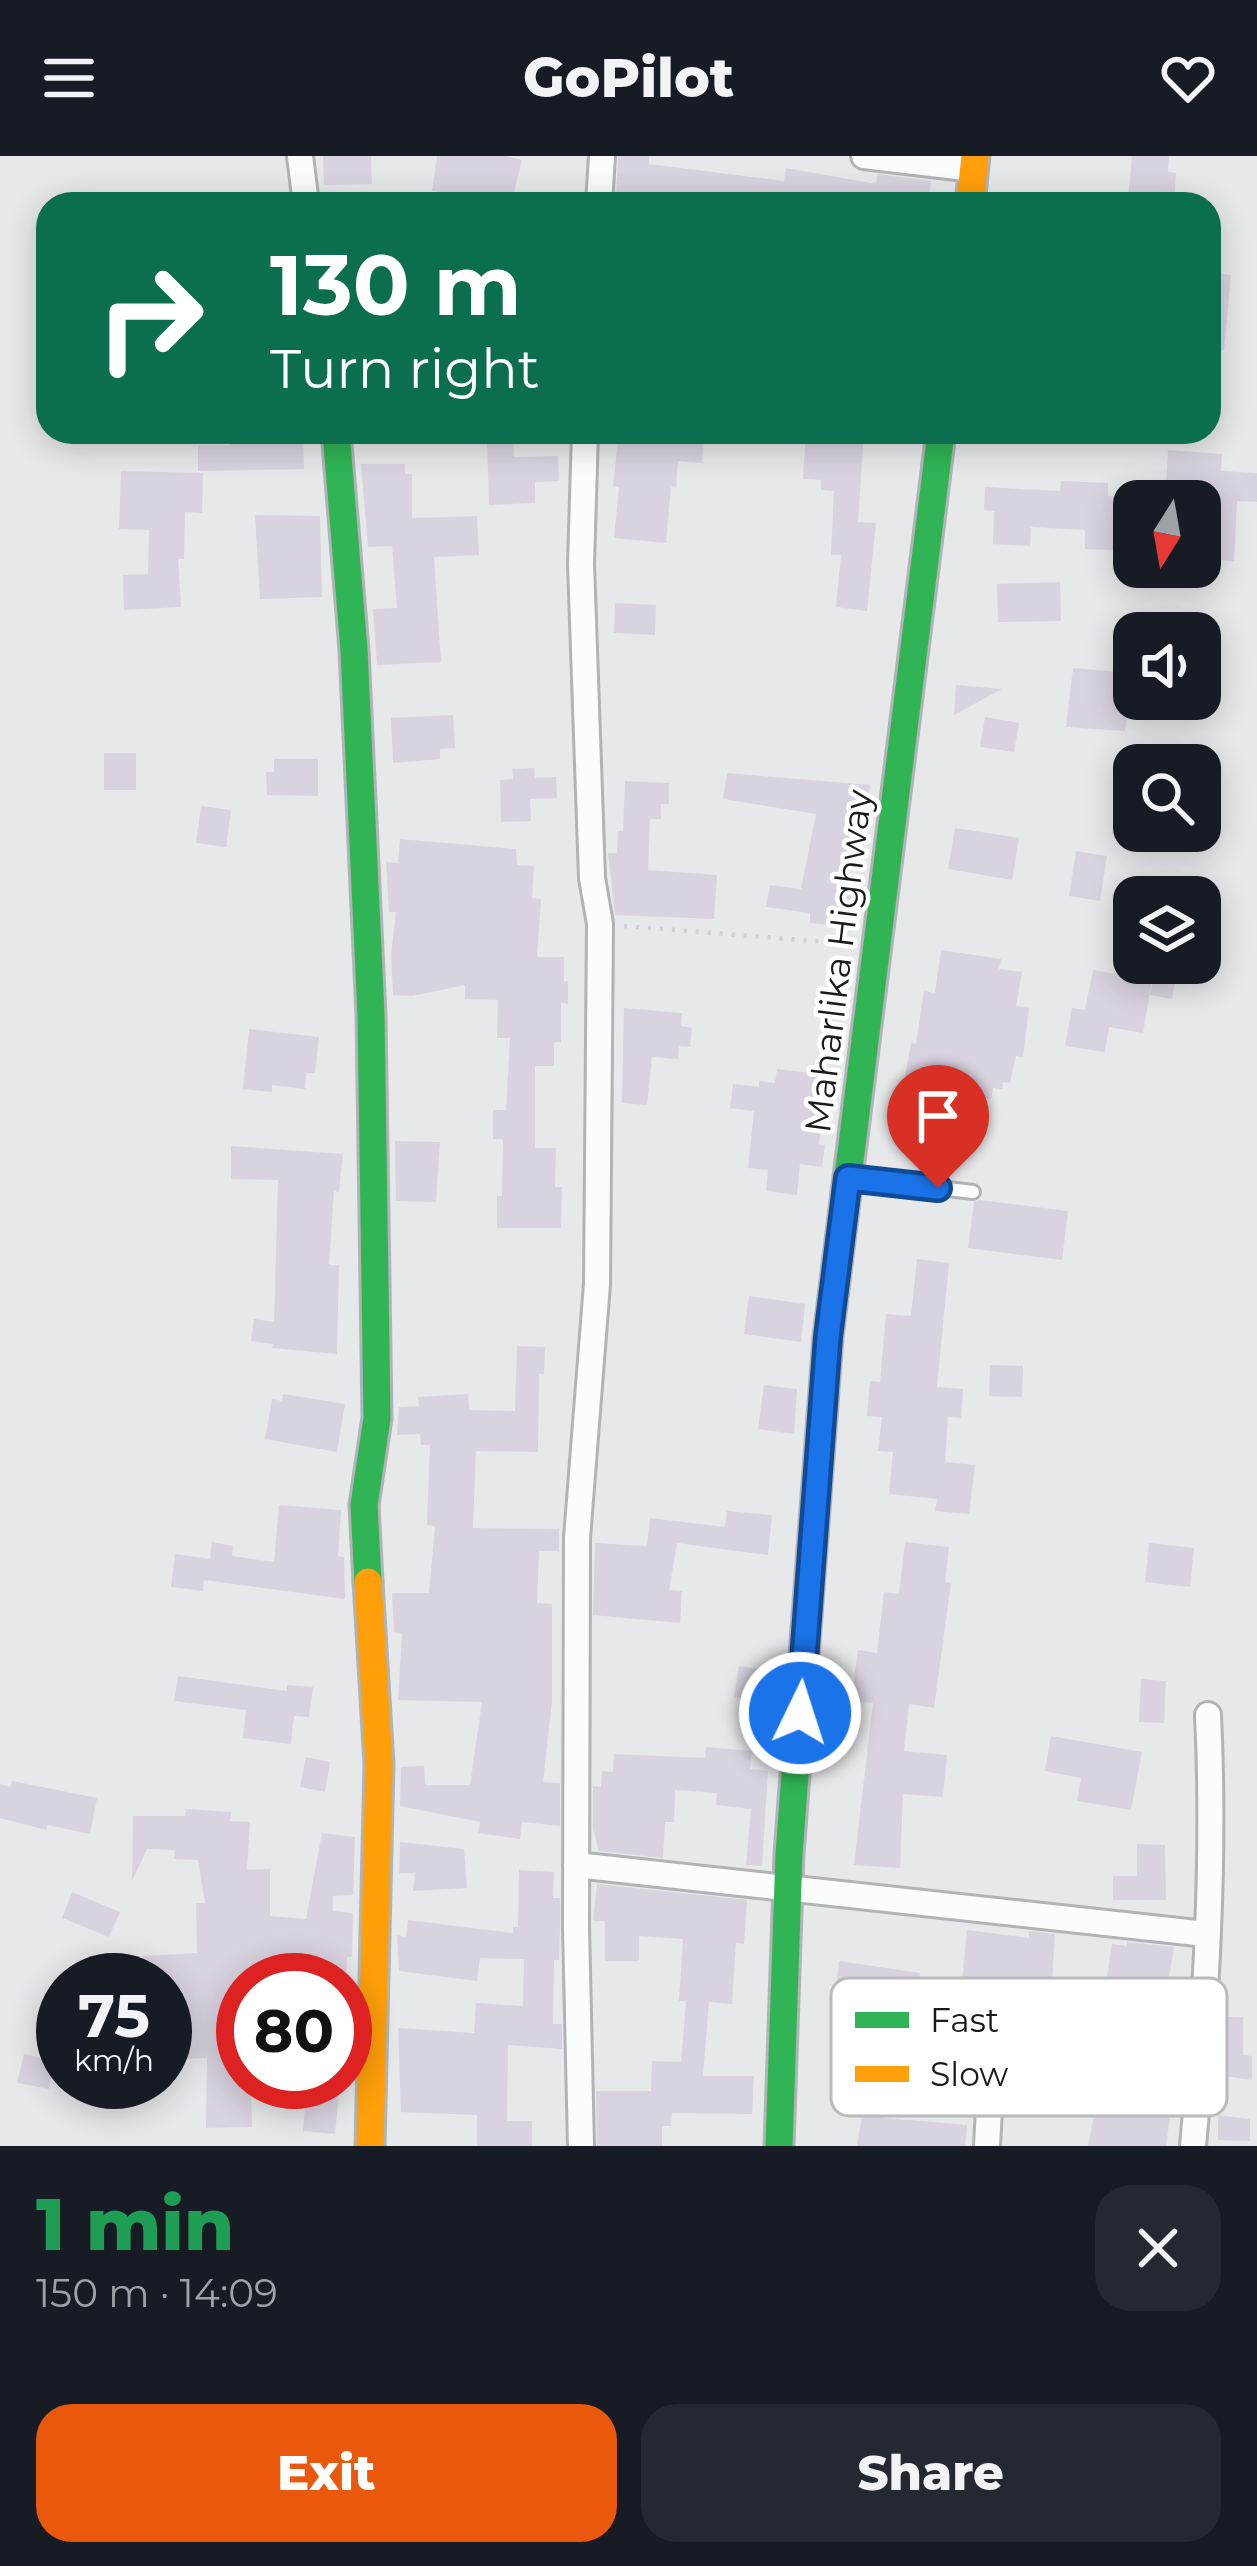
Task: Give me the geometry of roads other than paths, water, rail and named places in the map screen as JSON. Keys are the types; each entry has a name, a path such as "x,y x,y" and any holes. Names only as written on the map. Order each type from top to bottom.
{"main road":[{"path":"971,192 975,162"},
{"path":"337,444 353,628 371,1016 377,1418 364,1505 379,1764 370,2146"},
{"name":"Maharlika Highway","path":"779,2146 789,1890 828,1337 939,444"}],"street":[{"path":"300,156 304,192"},
{"path":"600,192 602,156"},
{"path":"864,156 975,162"},
{"path":"581,2146 577,1538 597,1284 600,925 592,878 580,564 585,444"},
{"path":"1203,1978 1211,1771 1208,1715"},
{"path":"576,1865 1206,1934"},
{"path":"987,2146 989,2116"},
{"path":"1193,2146 1195,2116"}],"lane":[{"path":"848,1178 973,1192"}]}
